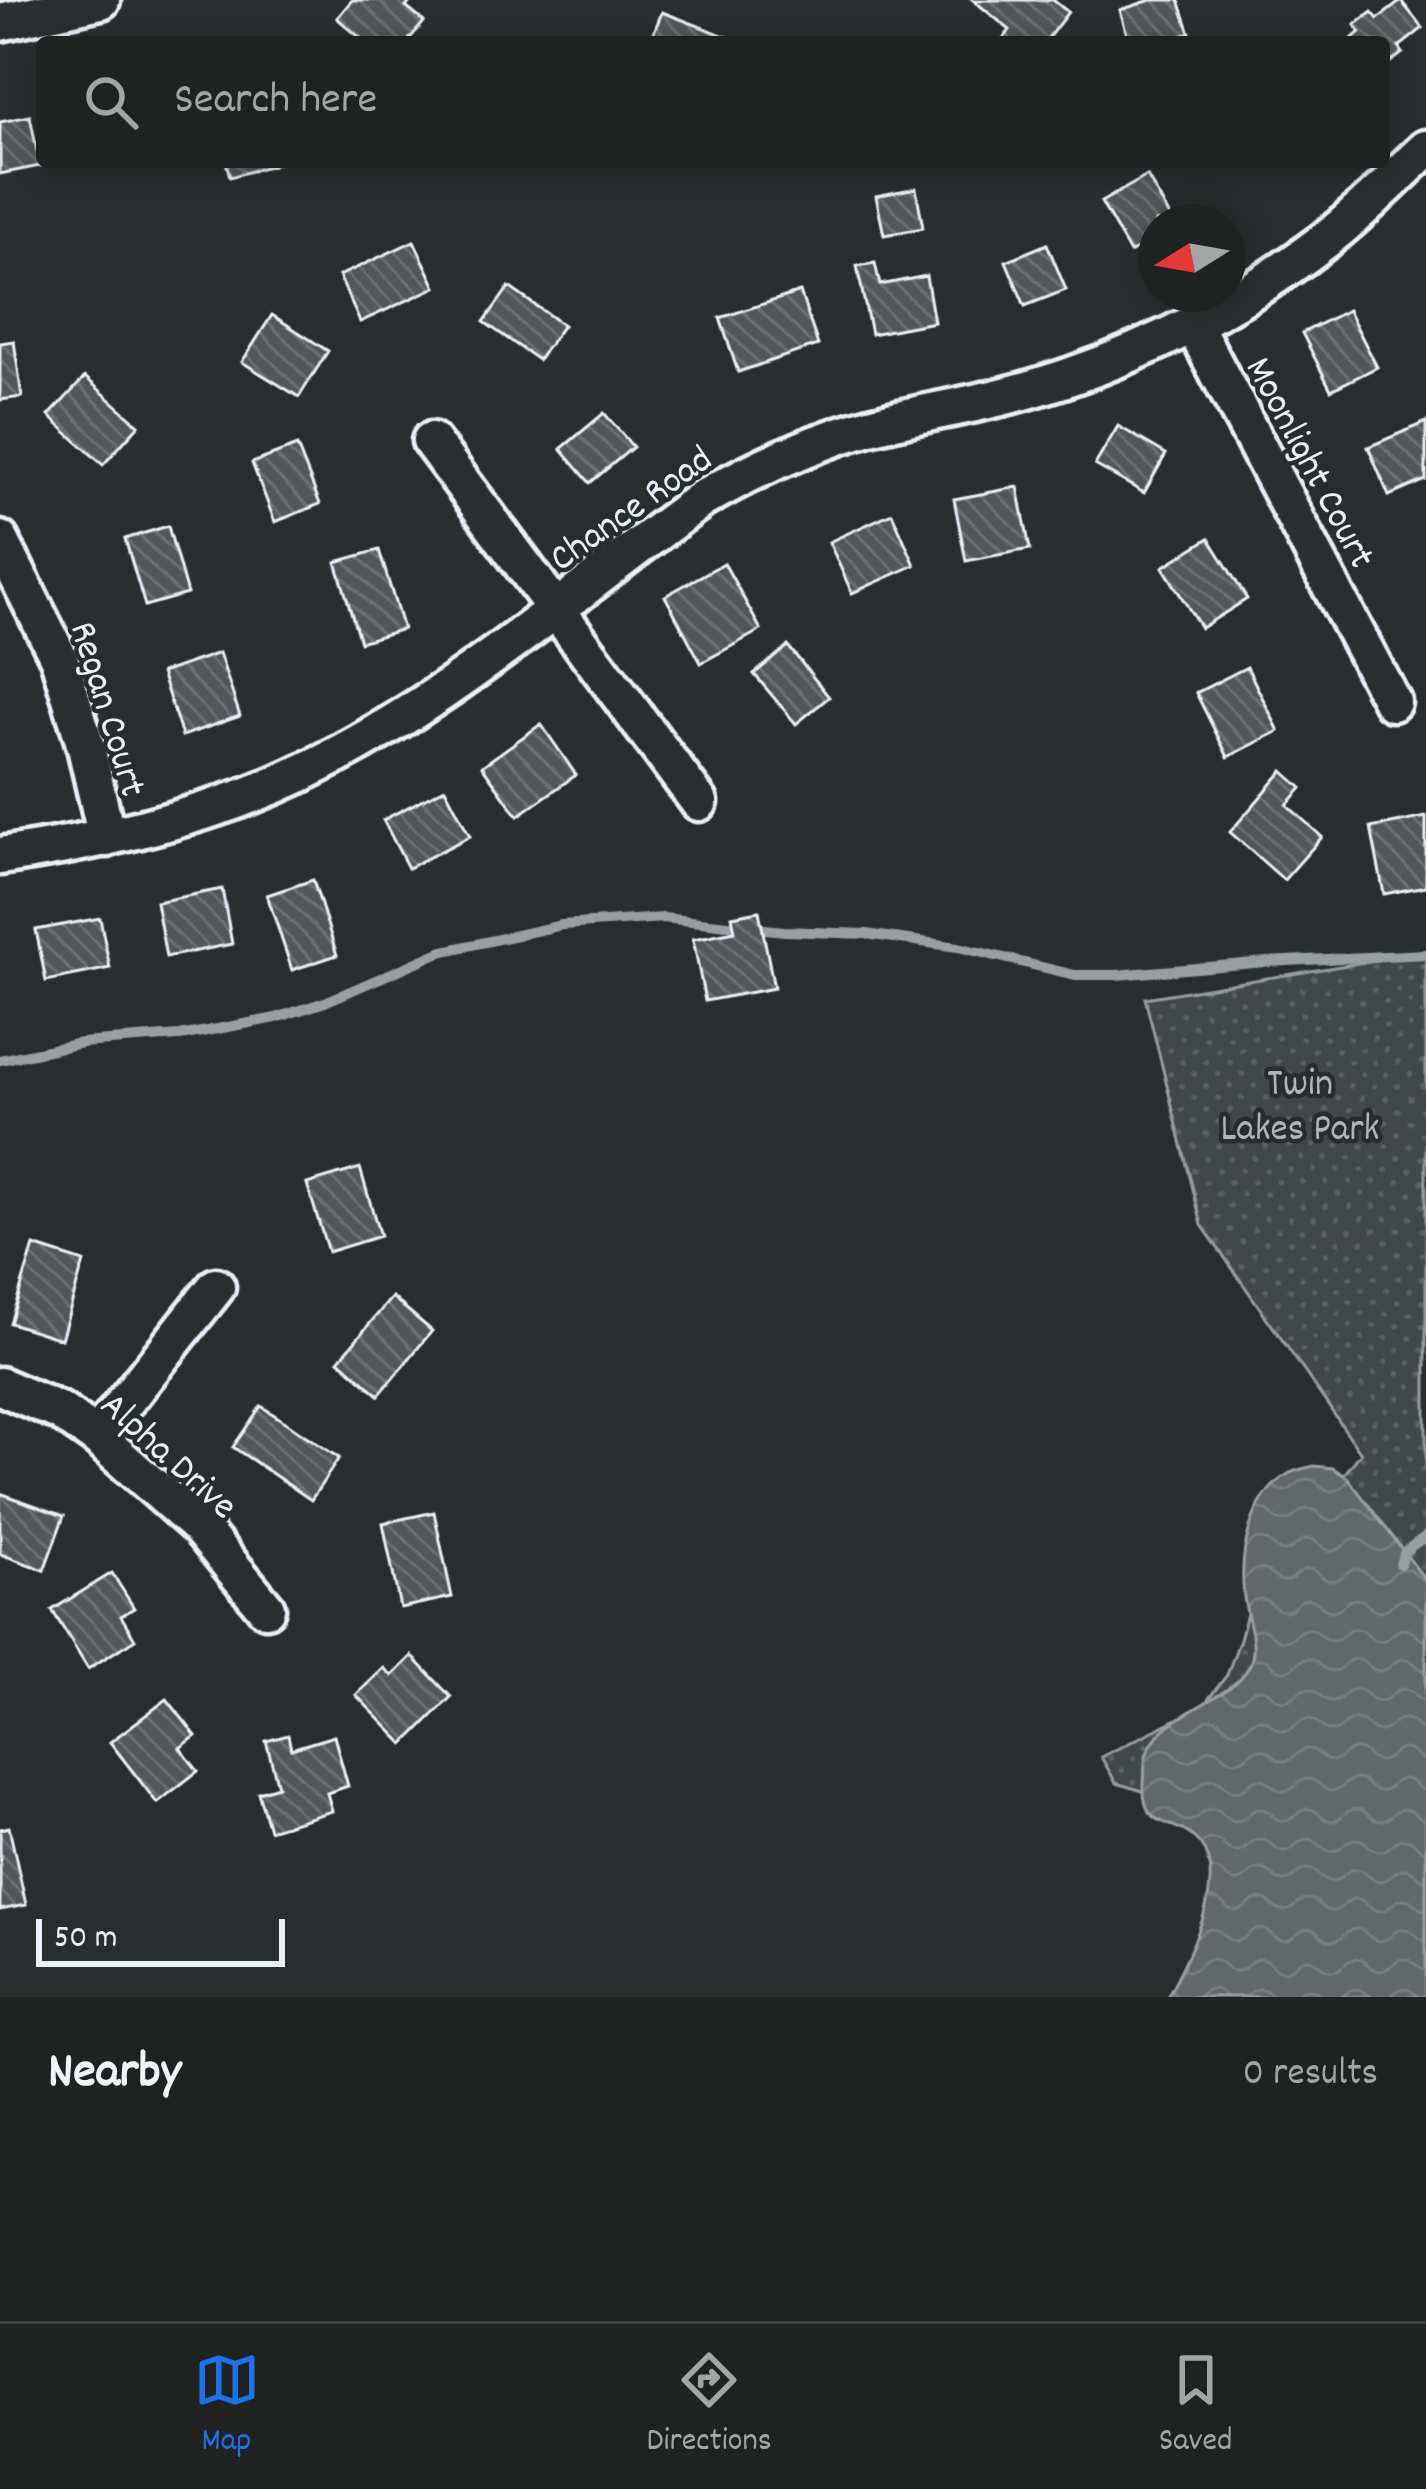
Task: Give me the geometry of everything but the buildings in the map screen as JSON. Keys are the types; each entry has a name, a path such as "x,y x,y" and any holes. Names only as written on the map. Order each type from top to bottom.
{"street":[{"path":"0,22 100,0"},
{"name":"Chance Road","path":"0,856 107,838 230,802 313,767 446,688 737,478 841,435 1047,384 1120,359 1193,324 1278,274 1327,239 1426,149"},
{"name":"Moonlight Court","path":"1193,324 1392,702"},
{"path":"430,441 699,802"},
{"name":"Regan Court","path":"0,540 59,658 107,838"},
{"path":"97,1437 216,1287"},
{"name":"Alpha Drive","path":"0,1386 61,1412 97,1437 200,1528 266,1608"}],"green space":[{"name":"Twin Lakes Park","path":"1426,952 1426,1997 1228,1840 1146,1792 1116,1783 1101,1757 1203,1706 1227,1675 1254,1588 1361,1453 1202,1225 1145,998"}],"water":[{"path":"1314,1466 1333,1468 1348,1478 1426,1581 1426,1997 1167,1997 1202,1921 1210,1879 1200,1844 1148,1810 1146,1756 1164,1729 1226,1690 1248,1668 1253,1642 1243,1581 1250,1529 1275,1484"}],"waterway":[{"path":"0,1060 81,1043 180,1036 276,1018 440,952 562,925 663,918 866,934 958,947 1075,975 1426,954"},
{"path":"1400,1564 1405,1551 1426,1536"}]}
